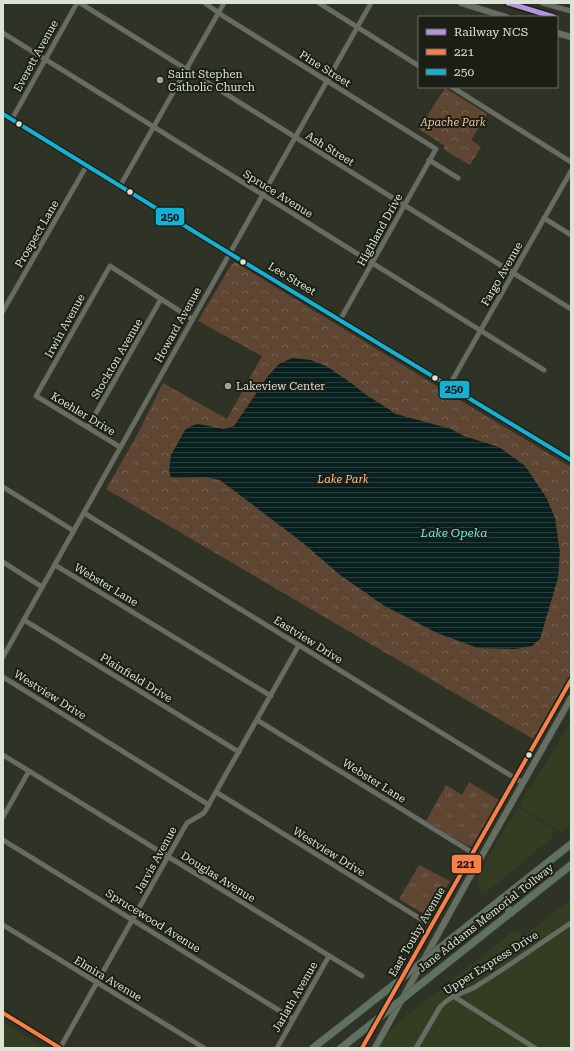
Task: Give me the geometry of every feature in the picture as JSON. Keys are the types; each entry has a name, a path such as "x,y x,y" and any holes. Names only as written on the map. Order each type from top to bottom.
{"highway":[{"name":"Jane Addams Memorial Tollway","path":"313,1048 571,844"},
{"name":"Jane Addams Memorial Tollway","path":"340,1048 571,866"},
{"path":"501,899 511,913"}],"main road":[{"path":"465,4 503,16"},
{"path":"558,33 571,37"},
{"name":"Lee Street","path":"3,114 571,460"},
{"name":"East Touhy Avenue","path":"362,1048 571,680"},
{"name":"East Touhy Avenue","path":"375,1048 571,698"},
{"path":"3,1013 60,1048"}],"street":[{"name":"Everett Avenue","path":"12,119 77,3"},
{"name":"Ash Street","path":"80,3 512,274 571,309"},
{"name":"Pine Street","path":"205,3 436,149"},
{"path":"120,186 224,3"},
{"path":"319,3 418,65"},
{"name":"Howard Avenue","path":"3,657 371,3"},
{"path":"542,3 571,11"},
{"name":"Spruce Avenue","path":"3,33 544,370"},
{"path":"454,88 571,162"},
{"name":"Highland Drive","path":"340,320 436,149"},
{"path":"429,160 458,178"},
{"name":"Prospect Lane","path":"3,311 87,165"},
{"name":"Fargo Avenue","path":"449,386 571,170"},
{"path":"544,218 571,235"},
{"name":"Irwin Avenue","path":"36,396 110,266 161,300"},
{"path":"161,300 192,320"},
{"name":"Stockton Avenue","path":"88,427 161,300"},
{"name":"Koehler Drive","path":"36,396 120,447"},
{"path":"3,486 74,531"},
{"name":"Eastview Drive","path":"84,513 523,783"},
{"path":"3,562 42,587"},
{"name":"Webster Lane","path":"55,565 271,696"},
{"name":"Plainfield Drive","path":"24,620 239,752"},
{"name":"Jarvis Avenue","path":"60,1048 187,823 204,813 300,645"},
{"name":"Westview Drive","path":"3,677 209,805"},
{"name":"Webster Lane","path":"257,720 481,858"},
{"name":"Douglas Avenue","path":"3,755 362,976"},
{"path":"3,817 29,771"},
{"name":"Westview Drive","path":"216,792 432,926"},
{"name":"Sprucewood Avenue","path":"3,840 293,1019"},
{"name":"Upper Express Drive","path":"416,1048 440,1007 453,996 474,987 571,923"},
{"name":"Elmira Avenue","path":"3,925 204,1048"},
{"name":"Jarlath Avenue","path":"277,1048 329,956"},
{"path":"453,996 534,1048"}],"shaded area":[{"path":"571,722 571,825 561,832 519,806"},
{"path":"518,807 554,830 552,838 485,893 477,887 480,882 477,880 492,850"},
{"path":"571,899 571,1048 379,1048 390,1029 515,930 525,935"},
{"path":"3,1022 45,1048 3,1048"}],"green space":[{"name":"Apache Park","path":"445,88 487,114 471,140 481,147 470,165 443,149 445,146 419,129"},
{"path":"444,97 447,97 457,103 449,110 437,110"},
{"name":"Lake Park","path":"235,262 571,467 571,674 533,739 106,489 135,439 163,383 227,419 262,356 198,321 231,265"},
{"path":"469,782 499,800 472,846 468,846 426,821 446,785 462,795"},
{"path":"419,865 450,881 429,917 399,899"}],"water":[{"name":"Lake Opeka","path":"292,358 311,360 328,367 396,414 451,429 464,436 499,447 525,466 546,497 555,518 560,552 558,578 540,639 532,646 515,649 478,648 437,633 383,605 340,575 303,543 220,480 205,477 171,477 169,471 171,455 185,430 198,424 224,429 234,426 268,376 279,364"}],"rail line":[{"name":"NCS","path":"508,3 551,16"}],"transit line":[{"name":"250","path":"3,114 571,460"},
{"name":"221","path":"362,1048 571,680"},
{"name":"221","path":"3,1013 60,1048"}],"place":[{"name":"Saint Stephen Catholic Church","path":"160,80"},
{"name":"Lakeview Center","path":"228,386"}]}
